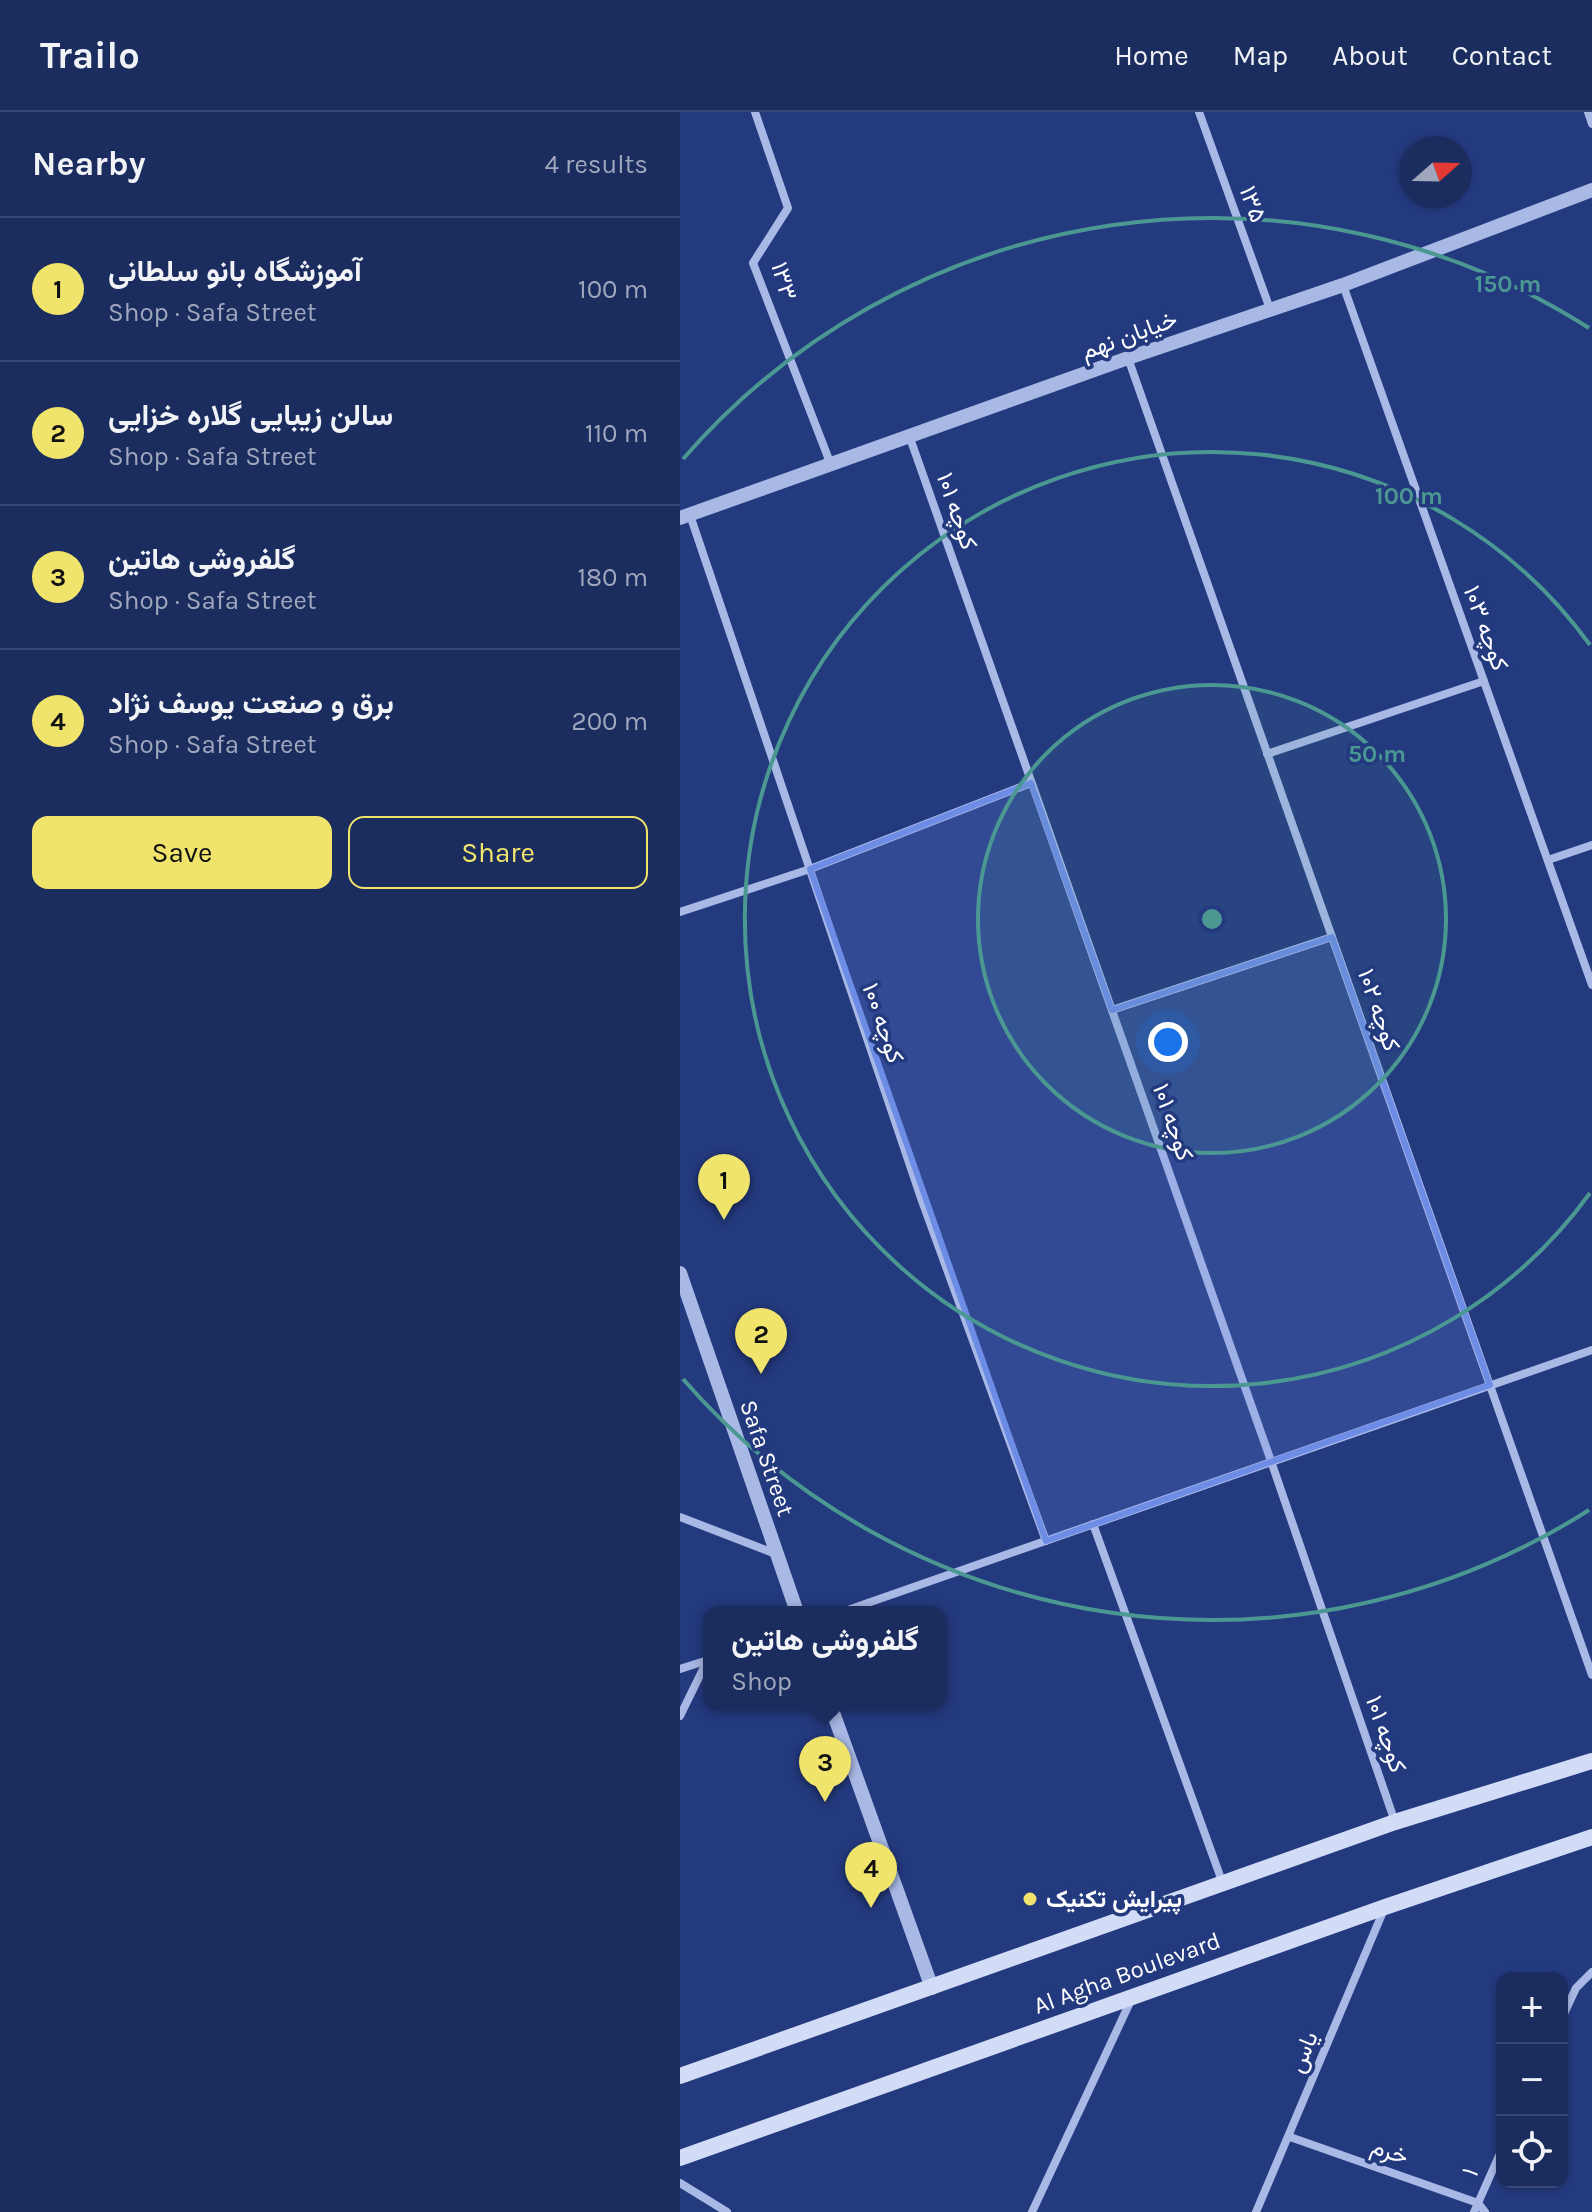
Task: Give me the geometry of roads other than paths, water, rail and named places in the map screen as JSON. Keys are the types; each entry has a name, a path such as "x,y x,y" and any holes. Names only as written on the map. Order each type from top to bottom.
{"main road":[{"path":"680,2076 1395,1822 1592,1761"},
{"name":"Al Agha Boulevard","path":"680,2158 1385,1907 1592,1837"}],"street":[{"name":"۱۳۳","path":"755,112 788,208 753,263 831,465"},
{"name":"۱۳۵","path":"1199,112 1270,309"},
{"path":"1588,112 1592,124"},
{"name":"خیابان نهم","path":"685,517 1128,358 1343,285 1592,190"},
{"name":"کوچه ۱۰۳","path":"1343,285 1592,985"},
{"name":"کوچه ۱۰۲","path":"1128,358 1592,1675"},
{"name":"کوچه ۱۰۱","path":"910,438 1395,1822"},
{"name":"کوچه ۱۰۰","path":"685,517 810,869 922,1201 1046,1541"},
{"path":"1267,754 1484,681"},
{"path":"680,912 810,869 1031,783"},
{"path":"1548,860 1592,845"},
{"path":"1112,1010 1332,937"},
{"name":"Safa Street","path":"680,1273 795,1606"},
{"path":"859,1606 1592,1350"},
{"path":"680,1517 777,1555"},
{"path":"1093,1524 1223,1884"},
{"path":"680,1669 703,1662"},
{"path":"680,1716 703,1670"},
{"path":"832,1710 932,1988"},
{"name":"یاس","path":"1256,2212 1385,1907"},
{"path":"1568,2005 1576,1988 1592,1972"},
{"path":"1032,2212 1132,1997"},
{"name":"خرم","path":"1290,2137 1476,2207"},
{"name":"۱","path":"1476,2207 1496,2162"},
{"path":"680,2183 727,2212"},
{"path":"1476,2207 1485,2212"}],"place":[{"name":"آموزشگاه بانو سلطانی","path":"724,1220"},
{"name":"سالن زیبایی گلاره خزایی","path":"761,1374"},
{"name":"گلفروشی هاتین","path":"825,1802"},
{"name":"پیرایش تکنیک","path":"1030,1899"},
{"name":"برق و صنعت یوسف نژاد","path":"871,1908"}]}
